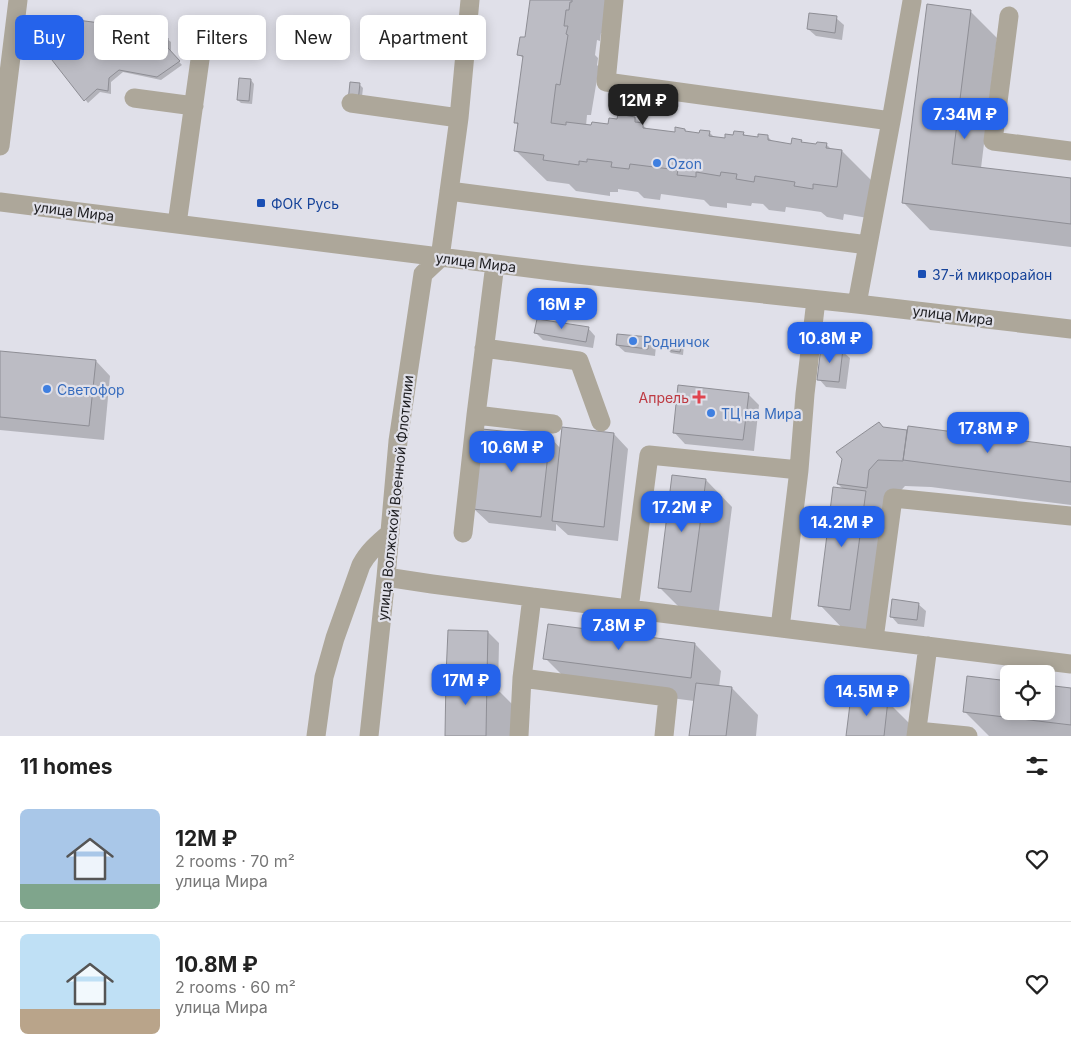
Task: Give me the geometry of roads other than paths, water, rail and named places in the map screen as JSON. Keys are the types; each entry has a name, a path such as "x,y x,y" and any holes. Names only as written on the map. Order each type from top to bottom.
{"street":[{"path":"0,146 18,0"},
{"path":"440,258 459,118 470,0"},
{"path":"614,0 606,82 891,121"},
{"path":"857,304 912,1"},
{"path":"1009,16 993,141 1071,151"},
{"path":"177,224 200,60"},
{"path":"134,98 194,106"},
{"path":"351,103 459,118"},
{"path":"449,190 868,245"},
{"name":"улица Мира","path":"0,202 440,258 1071,329"},
{"name":"улица Волжской Военной Флотилии","path":"369,736 398,442 423,274 440,258"},
{"path":"463,533 495,264"},
{"path":"780,628 799,470 805,394 816,300"},
{"path":"484,348 579,361 601,422"},
{"path":"476,415 553,424"},
{"path":"629,609 649,455 799,470"},
{"path":"874,639 892,498 1071,516"},
{"path":"316,736 324,677 338,629 361,565 366,555 390,533"},
{"path":"386,577 1071,664"},
{"path":"519,736 522,678 532,597"},
{"path":"928,646 917,734 968,736"},
{"path":"522,678 668,697 664,736"}],"place":[{"name":"Ozon","path":"657,163"},
{"name":"ФОК Русь","path":"261,203"},
{"name":"37-й микрорайон","path":"922,274"},
{"name":"Родничок","path":"633,341"},
{"name":"Светофор","path":"47,389"},
{"name":"Апрель","path":"699,397"},
{"name":"ТЦ на Мира","path":"711,413"}]}
